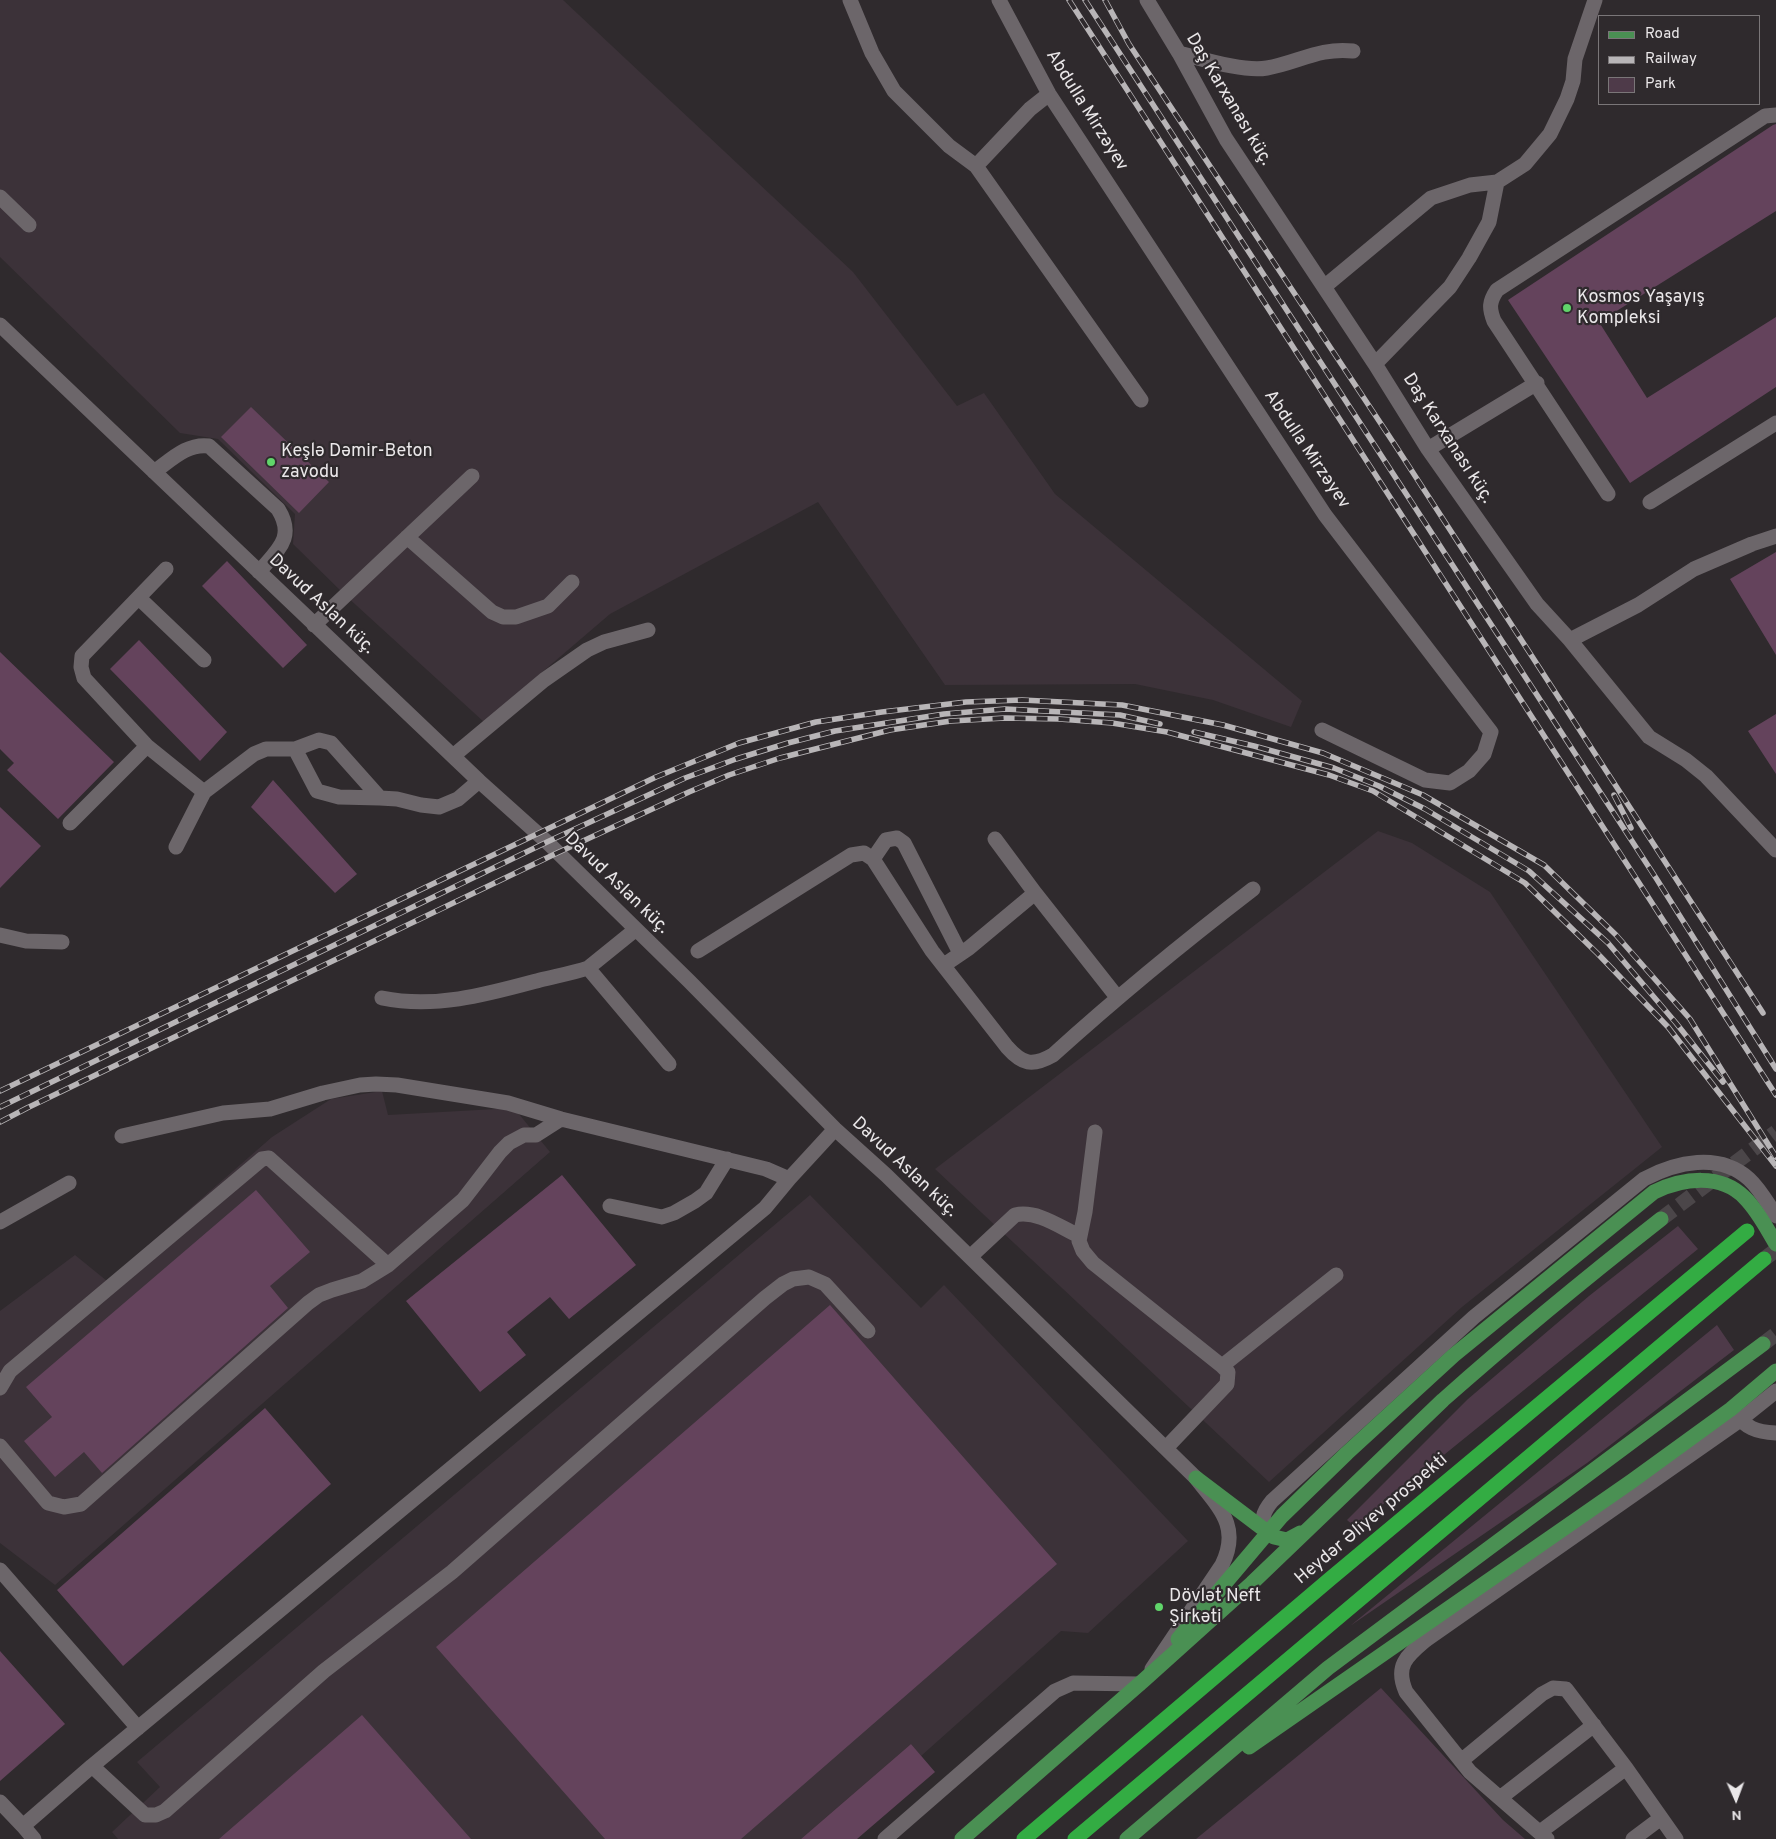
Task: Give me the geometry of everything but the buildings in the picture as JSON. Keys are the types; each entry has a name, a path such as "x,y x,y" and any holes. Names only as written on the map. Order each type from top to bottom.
{"highway":[{"name":"Heydər Əliyev prospekti","path":"1024,1839 1345,1566 1747,1231"},
{"path":"1075,1839 1764,1259"}],"main road":[{"path":"1142,1682 1267,1533 1301,1496 1454,1355 1654,1192 1669,1185 1688,1180 1722,1183 1736,1190 1746,1199 1776,1244"},
{"path":"962,1839 1252,1584 1467,1378 1528,1325 1661,1219"},
{"path":"1127,1839 1328,1668 1764,1344"},
{"path":"1180,1795 1632,1481 1735,1414 1776,1371"},
{"path":"1196,1478 1267,1533 1280,1539 1287,1540 1298,1535 1324,1515"}],"street":[{"path":"850,0 872,53 894,91 949,146 976,166 1140,400"},
{"name":"Abdulla Mirzəyev","path":"1000,0 1049,94 1325,515 1491,732 1484,754 1469,771 1450,782 1425,780 1322,730"},
{"name":"Daş Karxanası küç.","path":"1147,0 1179,53 1226,139 1375,364 1428,449 1537,604 1570,640 1649,737 1686,760 1706,776 1776,850"},
{"path":"1324,287 1431,198 1470,185 1497,182 1525,164 1550,134 1567,100 1573,81 1575,59 1595,0"},
{"path":"1179,53 1248,68 1265,69 1323,52 1340,49 1353,51"},
{"path":"976,166 1030,109 1049,94"},
{"path":"1608,494 1494,321 1490,310 1492,297 1497,290 1765,116 1776,115"},
{"path":"1375,364 1450,287 1490,222 1497,182"},
{"path":"0,197 29,224"},
{"name":"Davud Aslan küç.","path":"3,333 154,472 479,781 547,842 635,930 689,980 835,1129 970,1256 1196,1478 1222,1512 1228,1524 1231,1542 1222,1565 1142,1682"},
{"path":"1428,449 1537,384"},
{"path":"1650,502 1776,423"},
{"path":"154,472 187,449 202,445 210,446 278,509 284,519 286,529 284,541 259,572"},
{"path":"314,625 472,476"},
{"path":"1570,640 1638,605 1694,569 1752,544 1776,536"},
{"path":"407,537 492,612 503,617 516,617 548,606 572,582"},
{"path":"166,569 82,656 81,667 84,678 147,746 204,792"},
{"path":"139,598 204,660"},
{"path":"453,756 544,680 587,650 604,642 648,630"},
{"path":"176,847 204,792 254,754 266,749 294,749 319,740 331,743 380,798"},
{"path":"70,823 147,746"},
{"path":"294,749 317,791 339,797 397,799 439,807 458,799 479,781"},
{"path":"872,859 886,840 897,838 904,843 960,953"},
{"path":"995,838 1117,998"},
{"path":"698,951 851,855 864,853 872,859 932,951 1015,1056 1026,1062 1039,1062 1053,1056 1117,998 1202,928 1253,890"},
{"path":"944,965 969,948 1036,893"},
{"path":"382,998 411,1003 456,1000 518,987 588,968 635,930"},
{"path":"0,935 26,941 62,942"},
{"path":"588,968 670,1064"},
{"path":"122,1136 222,1114 270,1109 323,1093 360,1085 397,1085 485,1098 529,1108 561,1119 766,1169 789,1179"},
{"path":"0,1446 48,1502 64,1507 81,1504 308,1303 319,1295 362,1281 388,1265 463,1200 509,1143 524,1135 536,1135 561,1119"},
{"path":"23,1826 92,1766 765,1208 835,1129"},
{"path":"1096,1132 1084,1219 1079,1236 1083,1251 1094,1263 1228,1372 1227,1384 1166,1448"},
{"path":"0,1388 10,1371 262,1159 269,1158 388,1265"},
{"path":"610,1206 662,1217 674,1213 706,1193 727,1159"},
{"path":"1267,1533 1263,1524 1263,1514 1272,1501 1474,1317 1644,1179 1675,1166 1702,1162 1716,1164 1730,1168 1748,1179 1776,1216"},
{"path":"0,1222 69,1183"},
{"path":"970,1256 1015,1216 1022,1214 1030,1214 1079,1236"},
{"path":"1222,1366 1336,1275"},
{"path":"92,1766 145,1815 156,1816 166,1811 324,1671 452,1572 783,1284 793,1279 809,1277 826,1284 868,1330"},
{"path":"1626,1768 1543,1836 1470,1772 1406,1692 1401,1680 1402,1667 1406,1656 1735,1414 1776,1390"},
{"path":"1735,1414 1751,1429 1776,1433"},
{"path":"0,1570 138,1728"},
{"path":"885,1839 1055,1691 1072,1683 1142,1682"},
{"path":"1461,1761 1542,1694 1553,1688 1566,1689 1626,1768 1676,1839"},
{"path":"1500,1798 1594,1725"},
{"path":"0,1802 34,1839"},
{"path":"1633,1839 1661,1818"}],"shaded area":[{"path":"0,0 563,0 853,272 957,406 984,393 1055,494 1302,701 1291,727 1213,700 1135,684 945,685 818,502 610,614 484,722 345,595 293,544 295,514 218,439 180,433 0,257"},
{"path":"1378,831 1412,843 1490,892 1662,1147 1462,1307 1269,1482 935,1169"},
{"path":"382,1091 388,1115 514,1108 550,1152 55,1585 0,1543 0,1311 75,1255 107,1281 272,1137 331,1099"},
{"path":"810,1195 921,1308 944,1285 1188,1541 1088,1633 1061,1631 921,1756 911,1744 801,1839 118,1839 112,1832 160,1787 137,1762"}],"green space":[{"path":"1678,1226 1698,1249 1355,1527 1347,1520 1468,1399 1589,1296"},
{"path":"1717,1325 1734,1350 1587,1463 1350,1626"},
{"path":"1381,1688 1503,1820 1525,1839 1196,1839"}],"tunnel":[{"path":"1661,1219 1776,1132"},
{"path":"1764,1259 1776,1250"},
{"path":"1763,1344 1776,1334"}],"railway":[{"path":"1069,0 1776,1095"},
{"path":"1085,0 1656,878 1776,1069"},
{"path":"1105,0 1129,44 1397,448 1763,1013"},
{"path":"0,1091 656,777 739,743 816,722 966,702 1022,700 1122,705 1223,725 1323,753 1423,795 1544,865 1616,935 1690,1019 1776,1157"},
{"path":"0,1107 547,842 685,778 736,759 835,731 944,714 1005,709 1120,715 1160,724"},
{"path":"0,1122 557,853 729,775 780,758 890,730 951,721 1005,718 1059,719 1112,723 1167,732 1329,775 1373,791 1525,883 1598,954 1668,1027 1776,1166"},
{"path":"1194,732 1334,768 1379,786 1425,809 1529,871 1608,943 1723,1082"},
{"path":"1614,795 1631,828"}],"place":[{"name":"Kosmos Yaşayış Kompleksi","path":"1567,308"},
{"name":"Keşlə Dəmir-Beton zavodu","path":"271,462"},
{"name":"Dövlət Neft Şirkəti","path":"1159,1607"}]}
